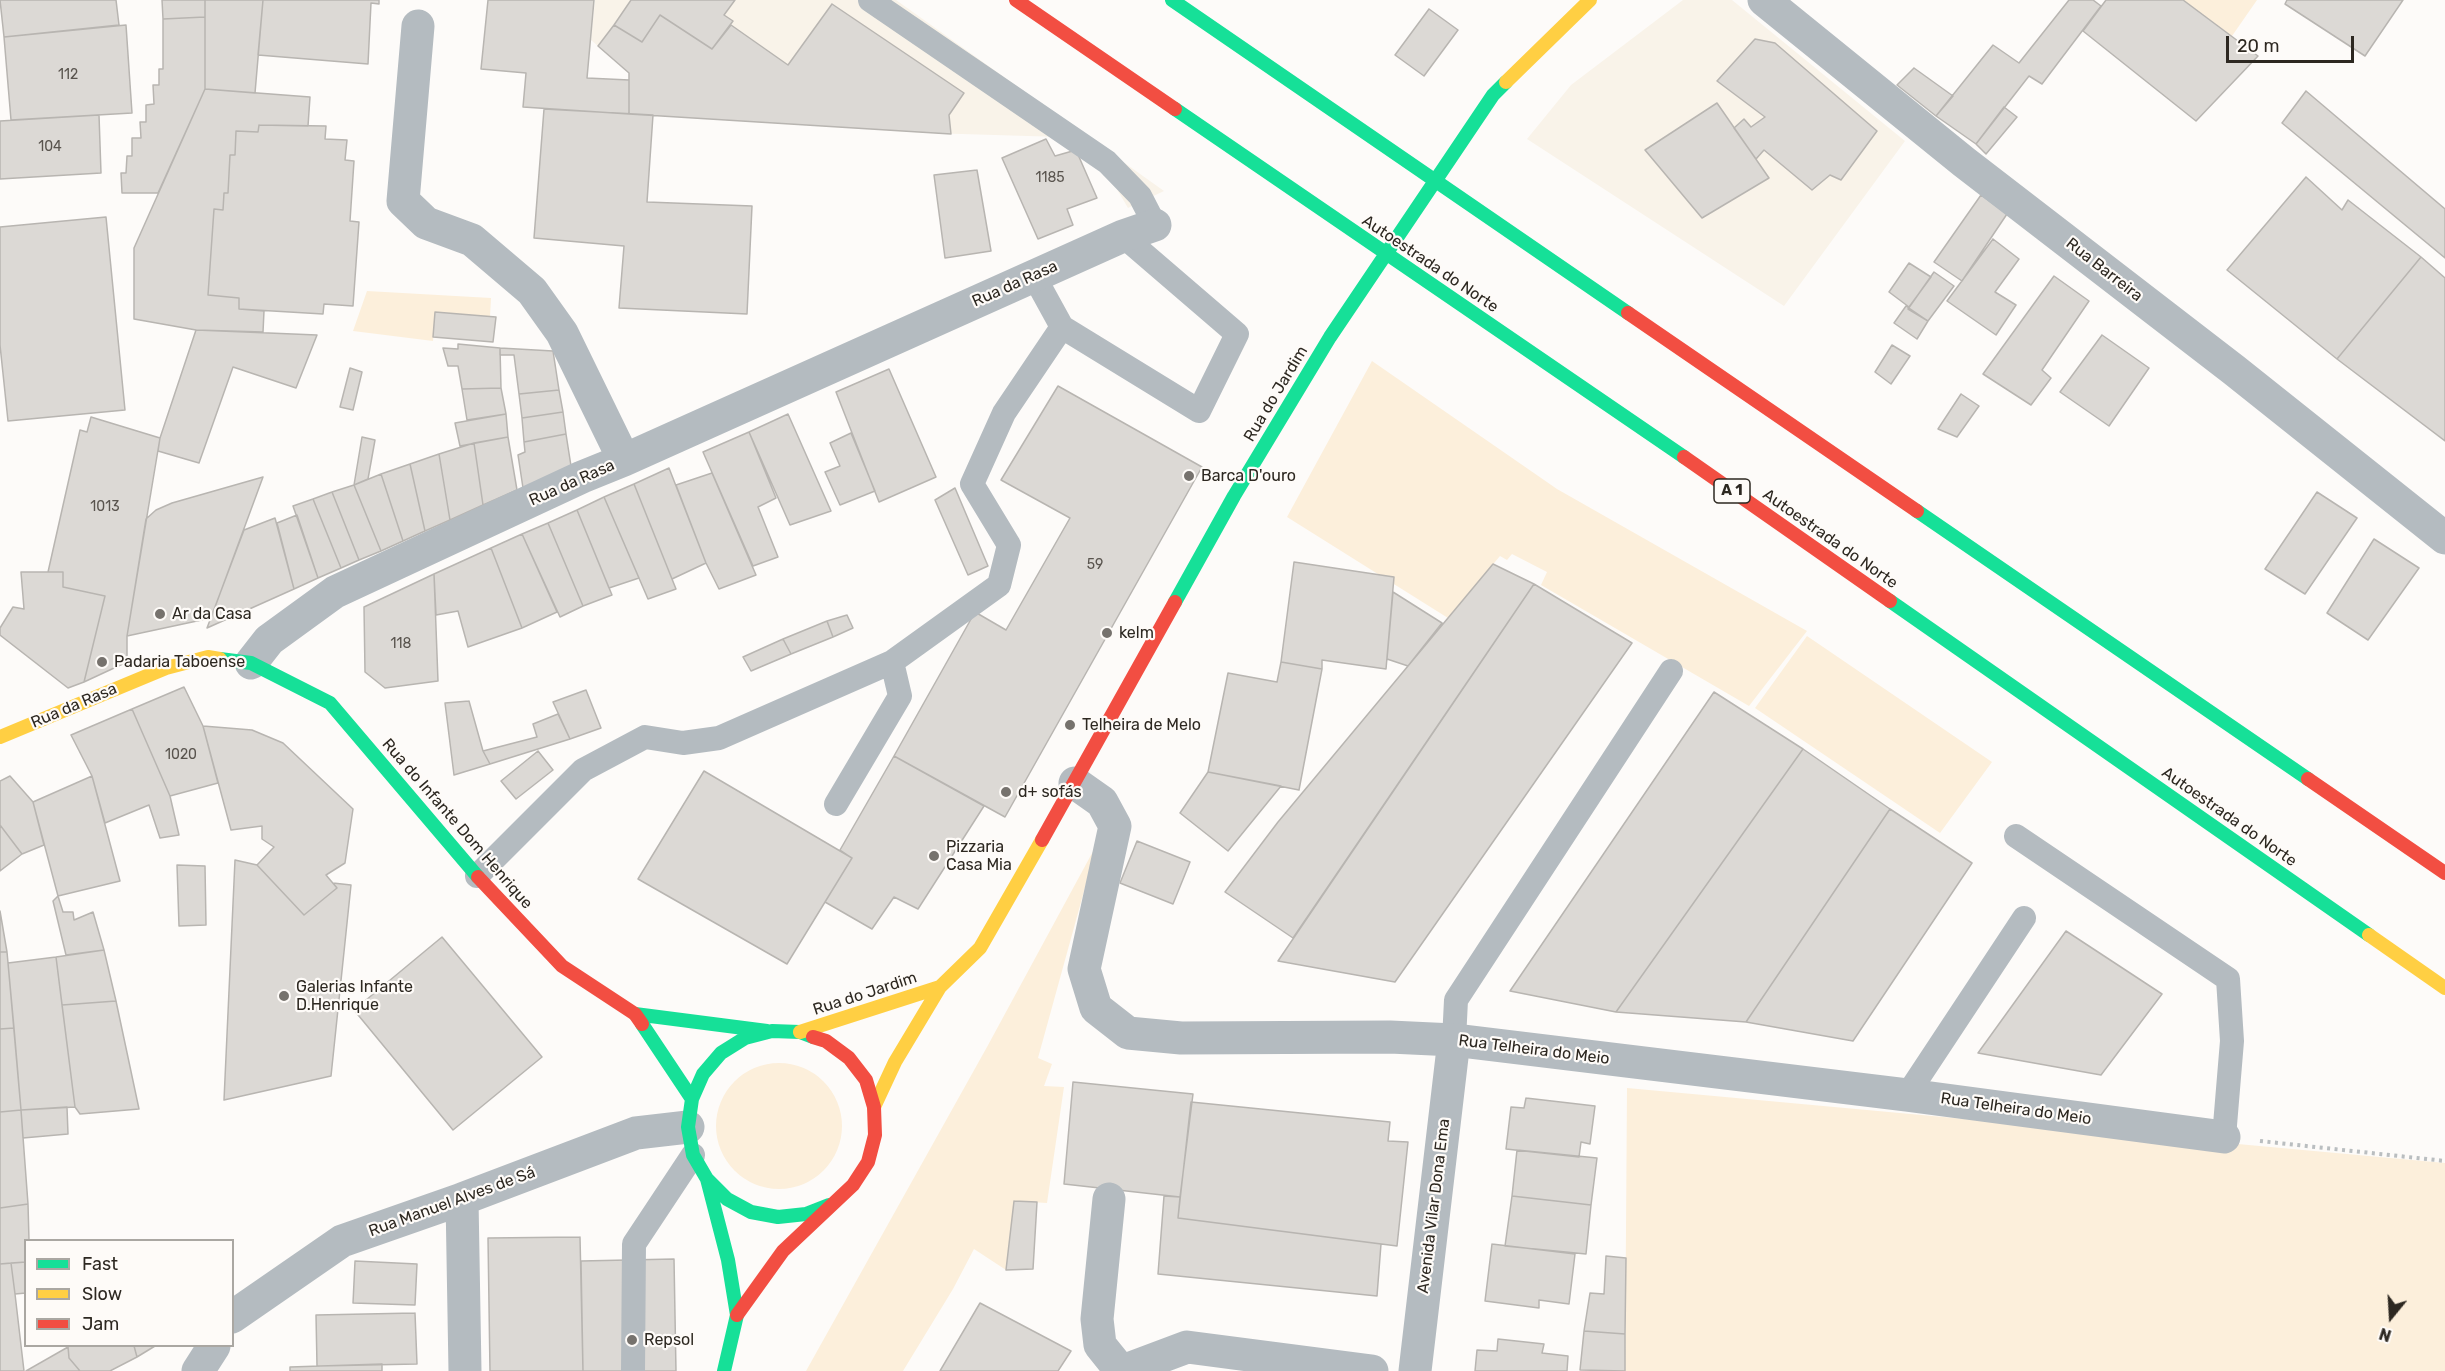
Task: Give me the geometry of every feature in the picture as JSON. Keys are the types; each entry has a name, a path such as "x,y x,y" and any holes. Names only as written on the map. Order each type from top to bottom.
{"main road":[{"name":"Autoestrada do Norte","path":"1016,0 1681,455 2445,988"},
{"path":"1172,0 2445,873"},
{"name":"Rua do Jardim","path":"874,1107 895,1062 940,987 980,948 1075,783 1234,496 1330,338 1493,95 1590,0"},
{"name":"Rua da Rasa","path":"0,737 166,668 208,657 251,663"},
{"name":"Rua do Infante Dom Henrique","path":"251,663 330,703 477,876 562,966 635,1014 772,1031"},
{"name":"Rua do Jardim","path":"800,1032 940,987"},
{"name":"Rua do Infante Dom Henrique","path":"635,1014 691,1127"},
{"path":"724,1371 737,1315 728,1260 691,1127 703,1074 721,1053 745,1038 772,1031 800,1032 826,1041 849,1058 866,1080 874,1107 875,1135 868,1162 853,1185 783,1251 737,1315"},
{"path":"707,1179 727,1199 751,1212 778,1217 806,1215 832,1204"}],"street":[{"name":"Rua Barreira","path":"1764,0 1964,162 2234,370 2445,538"},
{"path":"418,26 403,201 426,223 472,240 532,291 562,333 624,460"},
{"name":"Rua da Rasa","path":"251,663 269,640 335,592 582,477 1124,236 1155,225"},
{"name":"Rua Telheira do Meio","path":"1075,783 1102,802 1115,826 1084,969 1096,1008 1128,1033 1181,1038 1390,1037 1454,1040 1907,1095 2224,1137"},
{"name":"Avenida Vilar Dona Ema","path":"1415,1371 1454,1040"},
{"name":"Rua Manuel Alves de Sá","path":"234,1316 342,1241 462,1199 636,1133 691,1127"},
{"path":"1109,1198 1097,1319 1100,1345 1122,1371 1187,1347 1372,1371"},
{"path":"462,1199 465,1371"},
{"path":"198,1371 213,1347"}],"lane":[{"path":"870,0 1107,162 1140,196 1155,225"},
{"path":"1034,276 1062,327 1199,411 1238,334 1124,236"},
{"path":"477,876 583,770 645,737 682,743 719,738 892,662 999,585 1009,545 972,484 1004,414 1062,327"},
{"path":"836,804 900,696 892,662"},
{"path":"1454,1040 1456,1000 1671,671"},
{"path":"2016,836 2228,979 2232,1041 2224,1137"},
{"path":"1907,1095 2024,918"},
{"path":"633,1371 634,1244 691,1127"}],"path":[{"path":"2224,1137 2445,1161"}],"shaded area":[{"path":"595,0 896,0 1164,191 1128,208 1108,174 1061,137 928,133 629,114 629,73 591,40"},
{"path":"1683,0 1732,0 1905,141 1784,306 1527,139 1571,85"},
{"path":"2183,0 2257,0 2232,36"},
{"path":"367,291 491,298 490,317 435,312 433,341 353,331"},
{"path":"1372,361 1557,489 1807,631 1749,706 1541,585 1547,572 1512,554 1507,560 1500,556 1448,618 1287,517"},
{"path":"1807,636 1992,762 1940,833 1755,708"},
{"path":"1097,844 1038,1058 1052,1064 1044,1086 1064,1087 1047,1203 1014,1201 1006,1270 974,1249 953,1289 903,1371 806,1371 987,1047"},
{"path":"779,1063 803,1068 823,1082 837,1102 842,1126 837,1150 823,1170 803,1184 779,1189 755,1184 735,1170 721,1150 716,1126 721,1102 735,1082 755,1068"},
{"path":"1627,1088 2445,1163 2445,1371 1625,1371"}],"building":[{"path":"0,0 116,0 119,25 4,37"},
{"path":"162,0 205,0 205,17 163,19"},
{"path":"205,0 263,0 255,93 205,89"},
{"path":"263,0 379,0 379,4 371,3 368,64 258,55"},
{"path":"488,0 594,0 587,78 629,80 629,114 523,107 526,73 481,69"},
{"path":"631,0 735,0 724,15 733,21 712,49 660,15 642,42 614,25"},
{"path":"2069,0 2093,0 2101,6 2042,84 2029,76 1976,144 1936,116 1993,45 2019,63"},
{"path":"2106,0 2183,0 2258,56 2196,121 2083,31"},
{"path":"2287,0 2403,0 2365,56 2285,4"},
{"path":"832,4 964,93 949,115 951,134 629,114 629,73 598,46 614,25 642,42 660,15 712,49 731,25 788,65"},
{"path":"1429,9 1458,30 1424,76 1395,55"},
{"path":"205,17 205,89 158,193 122,193 121,173 126,173 127,156 132,156 132,138 141,138 140,122 146,122 146,105 154,104 153,85 159,85 159,69 163,69 163,19"},
{"path":"126,25 132,113 11,120 4,37"},
{"path":"1755,39 1775,43 1877,131 1841,180 1830,175 1812,190 1764,150 1756,159 1734,128 1744,119 1751,127 1765,117 1717,81"},
{"path":"1914,68 1953,96 1936,116 1897,85"},
{"path":"205,89 310,97 308,126 259,125 258,132 236,131 235,155 230,155 228,193 224,193 223,210 214,209 208,295 239,298 239,309 264,311 263,332 196,330 134,319 134,248"},
{"path":"2306,91 2445,209 2445,258 2282,123"},
{"path":"1717,103 1769,178 1702,218 1645,150"},
{"path":"2004,107 2017,117 1986,154 1976,144"},
{"path":"544,109 653,115 647,202 752,206 747,314 619,308 624,246 534,238"},
{"path":"99,115 101,173 0,179 0,121"},
{"path":"259,125 326,126 325,139 347,140 345,160 354,161 350,221 359,222 353,306 324,304 323,314 239,309 239,298 208,295 214,209 223,210 224,193 228,193 230,155 235,155 236,131 258,132"},
{"path":"1046,139 1055,156 1076,150 1097,198 1067,209 1073,225 1038,239 1002,158"},
{"path":"977,170 991,251 945,258 934,175"},
{"path":"2306,177 2342,210 2348,200 2421,257 2337,359 2227,270"},
{"path":"1981,195 2007,214 1962,281 1934,262"},
{"path":"106,217 125,410 8,421 0,345 0,227"},
{"path":"1993,239 2019,259 1995,292 2016,305 1996,335 1947,301"},
{"path":"2421,257 2445,278 2445,441 2337,359"},
{"path":"1909,263 1931,277 1909,307 1889,292"},
{"path":"1934,272 1954,286 1928,321 1908,309"},
{"path":"2054,276 2089,301 2042,370 2051,378 2031,405 1983,374"},
{"path":"1906,306 1928,321 1917,339 1894,323"},
{"path":"435,312 496,317 493,342 433,337"},
{"path":"196,330 317,335 296,388 233,367 199,463 158,451 160,438"},
{"path":"2102,335 2149,368 2109,426 2060,392"},
{"path":"458,344 500,348 501,388 462,389 458,366 448,366 443,348 458,349"},
{"path":"1892,345 1910,356 1891,384 1875,372"},
{"path":"500,348 553,351 559,390 519,394 514,355 500,355"},
{"path":"350,368 362,372 353,410 340,407"},
{"path":"889,369 936,477 879,502 836,392"},
{"path":"1058,386 1202,467 1005,817 894,756 975,612 1006,630 1070,518 1001,480"},
{"path":"501,388 506,414 467,420 462,389"},
{"path":"559,390 563,412 522,418 519,394"},
{"path":"1961,394 1979,406 1957,437 1938,429"},
{"path":"563,412 566,434 524,442 522,418"},
{"path":"506,414 508,437 460,446 455,423"},
{"path":"788,414 831,511 790,525 749,432"},
{"path":"91,417 160,438 127,636 127,662 84,682 105,596 63,587 63,572 48,572 80,430 87,432"},
{"path":"749,432 776,498 758,507 778,557 753,566 703,452"},
{"path":"851,433 875,491 840,505 825,472 840,466 830,443"},
{"path":"566,434 571,466 523,488 518,455 525,452 524,442"},
{"path":"362,437 375,440 368,479 354,485"},
{"path":"508,437 517,490 483,505 474,443"},
{"path":"474,443 483,505 450,520 439,454"},
{"path":"439,454 450,520 425,531 410,464"},
{"path":"410,464 425,531 403,541 381,474"},
{"path":"669,468 706,563 672,579 634,484"},
{"path":"712,473 756,575 719,589 706,563 676,485"},
{"path":"381,474 403,541 381,551 354,485"},
{"path":"263,477 211,618 127,636 146,519 156,510 172,503"},
{"path":"634,484 676,589 648,599 604,497"},
{"path":"354,485 381,551 359,560 332,492"},
{"path":"955,488 988,566 968,575 935,500"},
{"path":"332,492 359,560 341,568 313,499"},
{"path":"2317,492 2357,518 2305,594 2265,569"},
{"path":"604,497 639,578 609,588 577,510"},
{"path":"313,499 341,568 318,578 293,506"},
{"path":"577,510 612,595 583,606 548,523"},
{"path":"297,515 318,578 294,589 277,523"},
{"path":"275,518 294,589 207,628 244,530"},
{"path":"548,523 583,606 560,617 522,534"},
{"path":"522,534 557,612 522,628 491,548"},
{"path":"2374,539 2419,568 2368,640 2327,613"},
{"path":"491,548 522,628 468,647 458,611 436,615 434,574"},
{"path":"1294,562 1394,577 1386,669 1322,660 1322,669 1281,662"},
{"path":"1493,564 1534,584 1293,938 1225,892 1278,822"},
{"path":"21,572 63,572 63,587 105,596 84,682 68,688 0,635 0,628 13,607 24,609"},
{"path":"434,574 438,681 385,688 365,672 364,607"},
{"path":"1534,584 1632,643 1395,982 1278,961"},
{"path":"1393,592 1442,623 1408,666 1387,659"},
{"path":"847,615 853,628 833,637 827,621"},
{"path":"827,621 833,637 791,654 783,639"},
{"path":"783,639 791,654 751,671 743,657"},
{"path":"1281,662 1322,669 1299,790 1208,772 1228,673 1277,682"},
{"path":"184,687 203,726 218,783 170,796 132,709"},
{"path":"586,690 601,728 570,739 553,702"},
{"path":"1714,692 1803,749 1616,1012 1510,991"},
{"path":"469,701 483,751 490,764 454,775 445,703"},
{"path":"132,709 170,796 179,835 160,838 149,805 105,823 92,776 71,735"},
{"path":"558,714 570,739 490,764 483,751 537,737 533,724"},
{"path":"203,726 252,730 283,743 353,809 345,863 326,875 337,888 304,915 257,865 274,847 262,839 262,826 231,830"},
{"path":"1803,749 1890,809 1746,1022 1616,1012"},
{"path":"538,751 553,770 516,799 501,781"},
{"path":"894,756 984,806 918,909 894,897 872,929 825,902 852,858 840,850"},
{"path":"704,771 852,858 787,964 638,879"},
{"path":"1208,772 1281,786 1228,851 1180,813"},
{"path":"10,776 33,802 44,845 22,854 0,825 0,781"},
{"path":"92,776 120,881 58,896 33,802"},
{"path":"1890,809 1972,863 1853,1041 1746,1022"},
{"path":"0,825 22,854 0,871"},
{"path":"1137,841 1190,862 1173,904 1120,883"},
{"name":"Galerias Infante D.Henrique","path":"235,860 257,865 304,915 337,888 333,883 351,885 331,1076 224,1100"},
{"path":"177,865 205,866 206,925 179,926"},
{"path":"58,896 63,912 73,912 74,920 93,912 104,950 66,955 53,901"},
{"path":"0,911 7,952 0,952"},
{"path":"2066,931 2162,994 2101,1075 1978,1053"},
{"path":"442,937 542,1057 453,1130 354,1010"},
{"path":"104,950 116,1001 62,1005 56,957"},
{"path":"0,952 7,952 14,1028 0,1029"},
{"path":"56,957 75,1107 21,1110 8,963"},
{"path":"116,1001 139,1109 80,1114 75,1107 62,1005"},
{"path":"14,1028 21,1110 0,1112 0,1029"},
{"path":"1073,1082 1193,1094 1180,1197 1064,1184"},
{"path":"1526,1098 1595,1106 1590,1144 1581,1142 1579,1157 1506,1149 1511,1107 1524,1108"},
{"path":"1191,1102 1390,1122 1388,1141 1408,1142 1397,1246 1178,1218"},
{"path":"67,1107 68,1134 23,1138 21,1110"},
{"path":"21,1110 28,1204 0,1208 0,1112"},
{"path":"1517,1150 1597,1158 1591,1205 1512,1196"},
{"path":"1164,1196 1180,1197 1178,1218 1381,1244 1377,1296 1158,1274"},
{"path":"1512,1196 1591,1205 1586,1254 1505,1246"},
{"path":"1014,1201 1037,1202 1033,1269 1006,1270"},
{"path":"28,1204 29,1239 24,1239 24,1262 0,1264 0,1208"},
{"path":"580,1237 583,1371 490,1371 488,1238"},
{"path":"1492,1244 1575,1254 1569,1304 1539,1300 1539,1308 1485,1301"},
{"path":"1606,1256 1626,1258 1625,1334 1584,1331 1590,1293 1604,1294"},
{"path":"674,1259 676,1371 583,1371 581,1261"},
{"path":"355,1261 417,1264 415,1305 353,1303"},
{"path":"24,1262 24,1293 15,1294 11,1263"},
{"path":"11,1263 24,1371 0,1371 0,1264"},
{"path":"980,1303 1071,1351 1058,1371 940,1371"},
{"path":"415,1313 417,1364 317,1366 316,1315"},
{"path":"1584,1331 1625,1334 1625,1371 1580,1370"},
{"path":"1498,1339 1544,1344 1542,1353 1568,1356 1567,1371 1475,1371 1477,1350 1497,1351"},
{"path":"68,1347 134,1347 137,1357 110,1371 80,1371 69,1358"},
{"path":"68,1347 69,1358 80,1371 26,1371"},
{"path":"134,1347 153,1347 137,1357"},
{"path":"382,1364 382,1371 290,1371 290,1367"}],"traffic: fast":[{"path":"1172,0 1628,313"},
{"path":"1175,602 1234,496 1330,337 1493,95 1506,82"},
{"path":"1175,109 1684,457"},
{"path":"1917,511 2308,779"},
{"path":"1890,601 2369,935"},
{"path":"220,659 251,663 330,703 478,877"},
{"path":"635,1014 767,1031"},
{"path":"642,1024 692,1099"},
{"path":"724,1371 737,1315 728,1260 707,1179 693,1155 688,1127 692,1099 703,1074 721,1053 745,1038 772,1031 800,1032 813,1037"},
{"path":"707,1179 727,1199 751,1212 778,1217 806,1214 829,1205"}],"traffic: slow":[{"path":"1506,82 1590,0"},
{"path":"0,737 166,668 208,657 220,659"},
{"path":"874,1107 895,1062 940,987 980,948 1042,840"},
{"path":"2369,935 2445,988"},
{"path":"800,1032 940,987"}],"traffic: jam":[{"path":"1016,0 1175,109"},
{"path":"1628,313 1917,511"},
{"path":"1684,457 1890,601"},
{"path":"1042,840 1175,602"},
{"path":"2308,779 2445,873"},
{"path":"478,877 562,966 635,1014 642,1024"},
{"path":"737,1315 783,1251 853,1185 868,1162 875,1135 874,1107 866,1080 849,1058 826,1041 813,1037"}],"place":[{"name":"Barca D'ouro","path":"1189,476"},
{"name":"Ar da Casa","path":"160,614"},
{"name":"kelm","path":"1107,633"},
{"name":"Padaria Taboense","path":"102,662"},
{"name":"Telheira de Melo","path":"1070,725"},
{"name":"d+ sofás","path":"1006,792"},
{"name":"Pizzaria Casa Mia","path":"934,856"},
{"name":"Galerias Infante D.Henrique","path":"284,996"},
{"name":"Repsol","path":"632,1340"}]}
